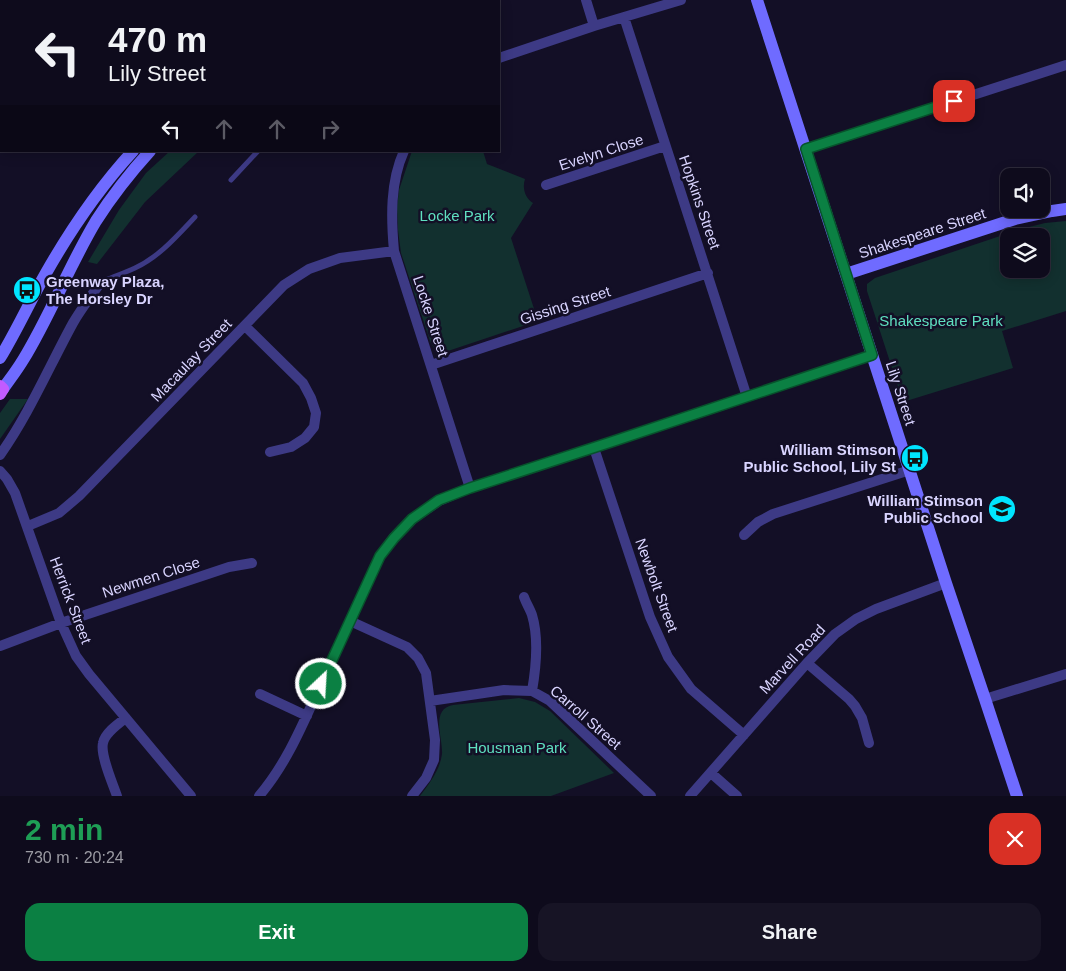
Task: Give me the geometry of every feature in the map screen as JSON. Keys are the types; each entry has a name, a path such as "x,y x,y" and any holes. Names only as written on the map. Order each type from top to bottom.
{"street":[{"path":"586,0 594,26"},
{"path":"500,58 594,26 681,0"},
{"name":"Lily Street","path":"757,0 1017,796"},
{"name":"Hopkins Street","path":"624,17 747,397"},
{"path":"806,149 1066,65"},
{"name":"Evelyn Close","path":"546,185 665,146"},
{"path":"0,358 41,281 69,234 103,186 132,152"},
{"path":"1,390 30,348 95,222 126,178 149,152"},
{"name":"Locke Street","path":"404,152 394,185 392,221 394,251 470,488"},
{"name":"Shakespeare Street","path":"846,274 1015,219 1066,209"},
{"name":"Macaulay Street","path":"28,526 59,514 79,496 284,285 309,269 340,258 394,251"},
{"name":"Gissing Street","path":"431,364 708,273"},
{"path":"0,455 12,438 45,379 74,321 102,282"},
{"path":"245,326 303,383 316,413 314,427 306,438 291,447 270,452"},
{"path":"259,796 283,764 380,556 412,519 439,500 470,488 872,355"},
{"name":"Newbolt Street","path":"594,448 650,618 668,657 692,688 744,735"},
{"path":"744,535 758,522 773,514 910,470"},
{"name":"Herrick Street","path":"0,471 15,493 61,622 76,656 191,796"},
{"name":"Newmen Close","path":"0,646 61,622 229,567 252,563"},
{"name":"Marvell Road","path":"690,796 807,663 835,634 856,619 876,609 946,583"},
{"path":"524,597 532,615 536,635 532,691"},
{"path":"350,621 407,647 418,658 426,673 435,740 434,760 426,778 412,796"},
{"path":"807,663 855,706 862,718 869,743"},
{"path":"985,699 1066,674"},
{"name":"Carroll Street","path":"430,701 504,690 532,691 550,701 651,796"},
{"path":"260,694 307,716"},
{"path":"117,796 103,754 102,742 110,731 126,718"},
{"path":"711,773 737,796"}],"lane":[{"path":"231,180 257,152"},
{"path":"102,282 136,268 151,259 195,217"}],"green space":[{"path":"169,152 198,152 145,202 97,264 88,262 119,210 146,173"},
{"name":"Locke Park","path":"412,152 483,152 487,164 525,179 525,193 533,203 511,238 538,321 445,352 432,346 401,253 397,207 399,190"},
{"name":"Shakespeare Park","path":"1066,221 1066,311 1002,331 1013,368 903,402 867,291 867,284 875,278 1000,236 1000,278 1050,278 1050,228 1025,228 1045,223"},
{"path":"10,399 28,399 0,439 0,413"},
{"name":"Housman Park","path":"519,698 535,702 550,711 614,773 551,796 420,796 434,776 441,760 442,747 439,725 442,712 446,708 453,705"}],"place":[{"name":"Greenway Plaza, The Horsley Dr","path":"27,290"},
{"name":"William Stimson Public School, Lily St","path":"915,458"},
{"name":"William Stimson Public School","path":"1002,509"}],"route":[{"path":"321,684 380,556 412,519 439,500 470,488 872,355 806,149 954,101"}]}
